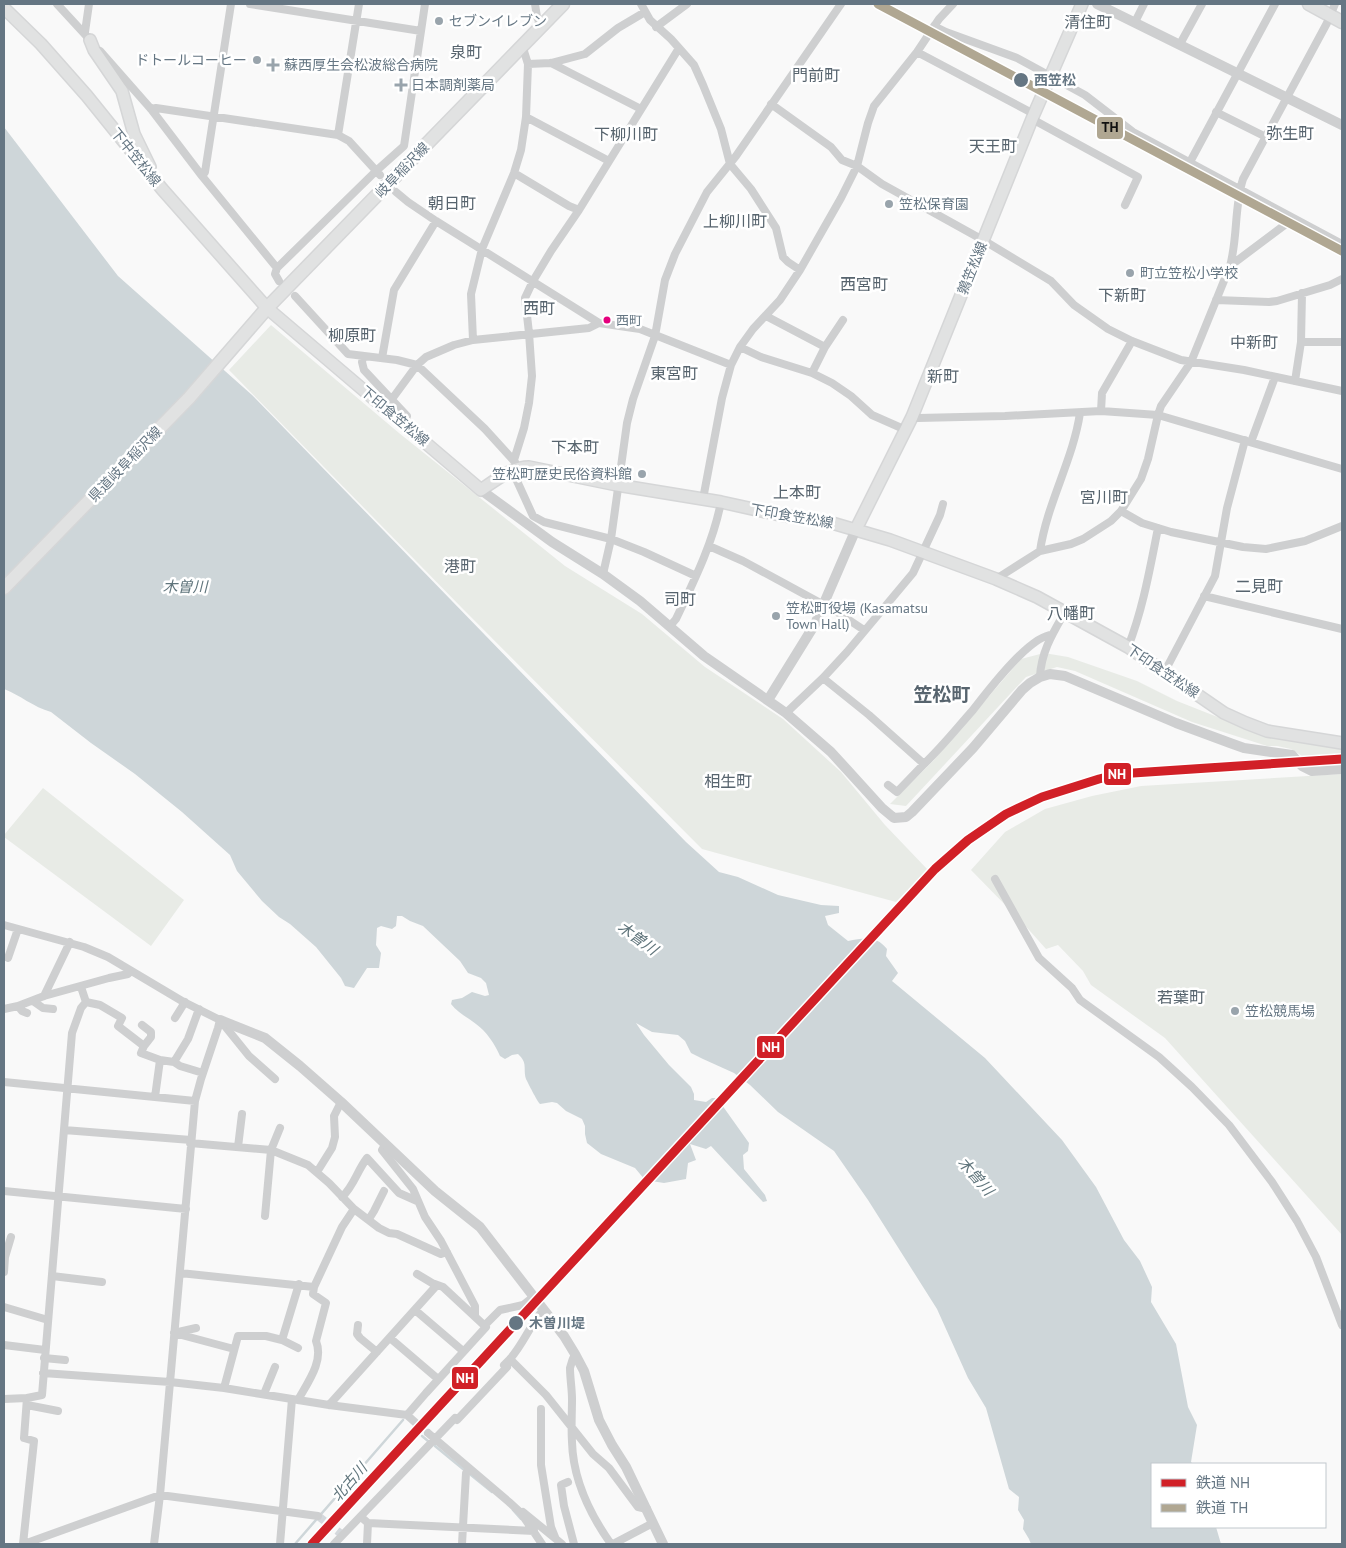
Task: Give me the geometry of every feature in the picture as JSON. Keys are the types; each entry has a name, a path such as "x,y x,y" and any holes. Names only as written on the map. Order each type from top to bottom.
{"main road":[{"name":"岐阜稲沢線","path":"242,336 563,4"},
{"name":"鶉笠松線","path":"856,529 912,417 1033,117 1082,4"},
{"path":"1309,4 1332,10 1342,22"},
{"name":"下中笠松線","path":"4,8 41,44 87,96 162,188 267,308"},
{"path":"87,36 94,50 122,91 134,134 162,188"},
{"name":"下印食笠松線","path":"267,308 481,490"},
{"name":"県道岐阜稲沢線","path":"4,588 189,398 242,336"},
{"path":"481,490 515,466"},
{"name":"下印食笠松線","path":"515,466 721,502 780,515 832,522 890,540 996,578 1037,597 1128,647 1224,712 1246,723 1267,731 1342,743"}],"street":[{"path":"57,4 151,109 202,176 277,268"},
{"path":"87,36 89,4"},
{"path":"202,176 205,172 231,4"},
{"path":"250,4 421,31"},
{"path":"338,135 359,4"},
{"path":"279,281 275,274 277,268 404,146 425,4"},
{"path":"535,4 541,26"},
{"path":"641,4 656,27 671,39 694,65 721,128 730,164 751,189 776,228 783,257 800,270"},
{"path":"656,27 687,4"},
{"path":"603,574 611,539 627,423 633,399 655,336 665,280 675,254 707,192 730,164 841,4"},
{"path":"703,500 722,398 731,366 740,347 753,329 780,300 800,270 841,198 857,166 874,106 917,52 934,26 954,4"},
{"path":"1097,4 1342,126"},
{"path":"1135,22 1144,4"},
{"path":"1180,44 1202,4"},
{"path":"1190,162 1275,4"},
{"path":"996,578 1040,551 1071,544 1101,529 1121,510 1140,478 1146,466 1161,406 1191,362 1230,266 1234,254 1240,188 1243,179 1327,23 1332,10"},
{"path":"528,64 551,63 585,54 618,28 645,12"},
{"path":"934,26 1017,58 1051,76 1085,95 1133,132 1342,244"},
{"path":"474,340 471,294 482,249 522,150 526,117 528,64 522,45"},
{"path":"515,466 530,403 532,376 524,298 678,48"},
{"path":"917,52 1138,177 1125,205"},
{"path":"551,63 641,109"},
{"path":"771,104 831,148 842,160 857,166 882,184 983,240 1051,281 1074,305 1108,329 1132,341 1181,360 1342,391"},
{"path":"151,109 156,108 338,135 349,142 378,173"},
{"path":"1216,112 1266,137"},
{"path":"526,117 609,161"},
{"path":"514,173 579,210"},
{"path":"396,192 436,221 599,323 640,329 731,366"},
{"path":"382,358 394,290 436,221"},
{"path":"1230,266 1286,224"},
{"path":"1216,300 1269,302 1330,285 1342,279"},
{"path":"1294,382 1302,342 1302,293"},
{"path":"295,296 348,354 397,360 417,365 485,429 515,466 533,516 544,522 611,539 696,576"},
{"path":"766,316 825,347"},
{"path":"812,373 842,320"},
{"path":"392,399 417,365 426,357 454,344 529,333 589,328 599,323"},
{"path":"1101,411 1102,393 1132,341"},
{"path":"1302,342 1342,342"},
{"path":"740,347 761,357 812,373 832,383 872,415 906,430"},
{"path":"363,357 364,370 407,416 404,424"},
{"path":"1165,671 1215,576 1227,508 1248,441 1275,377"},
{"path":"912,417 1005,416 1101,411 1158,415 1342,469"},
{"path":"1040,551 1049,513 1067,464 1080,413"},
{"path":"481,490 552,542 603,574 640,601 704,656 786,712 831,752 882,808 894,818 906,817 912,812 973,748 1022,690 1040,677 1050,674 1065,676 1176,724 1244,748 1292,755 1302,766 1312,771 1342,769"},
{"path":"670,626 676,619 709,546 721,502"},
{"path":"786,712 823,678 847,652 913,573 940,515 943,504"},
{"path":"1121,510 1142,523 1158,528 1243,547 1266,549 1305,541 1342,526"},
{"path":"1128,647 1137,626 1158,528"},
{"path":"768,700 815,624 834,576 856,529"},
{"path":"709,546 743,561 837,612 864,630"},
{"path":"1204,596 1342,628"},
{"path":"1040,677 1043,655 1066,612"},
{"path":"888,785 897,792 966,718 1001,675 1036,641 1046,635 1052,635"},
{"path":"823,678 869,715 924,764"},
{"path":"995,880 1040,958 1072,988 1080,1000 1159,1057 1230,1125 1272,1182 1297,1221 1316,1257 1342,1325"},
{"path":"4,925 70,942 108,958 220,1020 265,1038 341,1102 434,1191 480,1227 564,1336 575,1354 584,1371 599,1420 626,1466 663,1544"},
{"path":"8,958 18,929"},
{"path":"44,996 70,942"},
{"path":"4,1009 44,996 128,974 131,971"},
{"path":"80,987 86,1002"},
{"path":"33,1001 43,1008 52,1009"},
{"path":"86,1002 100,1005 122,1018 118,1026 144,1046"},
{"path":"27,1402 42,1395 72,1033 81,1008 86,1002"},
{"path":"175,1018 185,1002"},
{"path":"18,1006 27,1013"},
{"path":"174,1062 188,1038 199,1009"},
{"path":"154,1544 195,1101 220,1020"},
{"path":"220,1020 250,1056 275,1079"},
{"path":"142,1025 151,1032 151,1037 141,1053 160,1060 174,1062 180,1066 203,1073"},
{"path":"155,1097 160,1060"},
{"path":"4,1082 195,1101"},
{"path":"317,1172 332,1148 335,1137 334,1116 341,1102"},
{"path":"238,1147 242,1114"},
{"path":"265,1216 271,1150 280,1128"},
{"path":"64,1130 271,1150 308,1165 354,1209 379,1228 389,1233 397,1234 440,1254 447,1252"},
{"path":"385,1145 382,1150 413,1189 417,1201 447,1252 475,1306 475,1316"},
{"path":"342,1197 350,1190 360,1167 367,1158 399,1193 417,1201"},
{"path":"4,1191 186,1209"},
{"path":"368,1219 374,1212 384,1191"},
{"path":"280,1544 295,1399 315,1371 318,1347 316,1341 326,1302 313,1294 314,1287 342,1227 354,1209"},
{"path":"4,1272 4,1257 11,1237"},
{"path":"180,1273 314,1287"},
{"path":"417,1274 432,1283 443,1286 485,1325"},
{"path":"52,1276 102,1282"},
{"path":"282,1340 299,1284"},
{"path":"330,1405 437,1285"},
{"path":"407,1415 500,1310 523,1305 533,1297"},
{"path":"4,1307 48,1320"},
{"path":"415,1310 463,1351"},
{"path":"334,1544 455,1418 457,1420 507,1367 504,1365 518,1350 534,1321 544,1310"},
{"path":"358,1325 360,1338 377,1352"},
{"path":"174,1333 196,1328"},
{"path":"174,1333 234,1349"},
{"path":"224,1388 238,1336 266,1336 282,1340 298,1348"},
{"path":"390,1338 438,1379"},
{"path":"4,1345 45,1350"},
{"path":"575,1354 570,1368 573,1452 581,1492 601,1530 612,1544 653,1523"},
{"path":"44,1358 65,1360"},
{"path":"510,1359 546,1395 593,1454 609,1468 638,1506 647,1509"},
{"path":"264,1394 275,1367"},
{"path":"44,1373 224,1388 407,1415 417,1424"},
{"path":"4,1399 27,1402 58,1411"},
{"path":"27,1402 24,1438 34,1441 24,1544 160,1495 318,1516"},
{"path":"541,1410 541,1465 551,1527 555,1537"},
{"path":"428,1433 562,1544"},
{"path":"462,1544 466,1473 469,1468"},
{"path":"568,1482 561,1485 567,1522 574,1544"},
{"path":"509,1502 521,1514 542,1544"},
{"path":"361,1517 368,1523 534,1531"},
{"path":"367,1544 368,1523"}],"shaded area":[{"path":"271,325 399,433 565,566 642,614 705,667 783,719 841,772 885,825 928,870 896,902 702,849 229,370"},
{"path":"1044,653 1068,657 1137,681 1177,701 1263,735 1342,747 1342,756 1302,756 1291,749 1267,746 1192,722 1075,671 1057,667 1026,677 906,806 890,804 934,760 1021,659"},
{"name":"笠松競馬場","path":"1342,774 1342,1235 1165,1038 1091,985 1083,971 1058,945 1046,949 971,870 1005,832 1045,809 1092,796 1141,786"},
{"path":"43,788 184,900 151,946 4,837"}],"water":[{"name":"木曽川","path":"4,127 118,276 252,395 686,842 719,872 738,877 778,895 821,905 839,906 839,913 825,916 828,925 848,941 869,939 879,941 887,949 886,956 898,973 892,981 985,1058 1062,1140 1096,1187 1124,1240 1140,1261 1152,1287 1151,1302 1176,1344 1188,1407 1197,1425 1192,1463 1151,1463 1151,1528 1216,1528 1221,1544 1031,1544 1023,1529 1024,1520 1018,1510 1019,1497 1009,1489 986,1408 968,1378 937,1309 868,1200 834,1151 778,1112 750,1085 734,1073 691,1053 685,1041 678,1035 652,1032 636,1023 669,1065 691,1087 694,1100 706,1102 712,1098 717,1098 749,1143 748,1151 743,1155 744,1169 765,1195 767,1201 763,1202 711,1146 706,1149 690,1144 696,1160 688,1163 686,1179 664,1183 645,1180 635,1168 601,1154 587,1143 585,1126 582,1119 566,1111 557,1103 540,1104 526,1079 524,1063 521,1057 518,1054 505,1059 500,1056 493,1042 483,1030 451,1004 452,1000 462,998 472,992 485,996 489,995 486,983 481,978 468,973 460,961 423,926 402,916 397,916 396,926 392,929 381,926 377,928 376,945 381,953 379,968 367,968 354,988 345,986 341,978 316,947 262,901 237,871 230,855 182,812 135,774 51,712 4,689"}],"waterway":[{"name":"北古川","path":"295,1544 403,1420"},
{"path":"422,1436 428,1441"},
{"path":"435,1446 463,1469"},
{"path":"471,1475 492,1492"},
{"path":"513,1510 521,1519"}],"tunnel":[{"path":"417,1424 428,1433"},
{"path":"318,1516 340,1533"}],"rail line":[{"name":"TH","path":"878,4 1342,251"},
{"name":"NH","path":"312,1544 935,869 968,840 1006,814 1042,797 1118,774 1342,759"}],"place":[{"name":"セブンイレブン","path":"439,21"},
{"name":"ドトールコーヒー","path":"257,60"},
{"name":"蘇西厚生会松波総合病院","path":"273,65"},
{"name":"西笠松","path":"1021,80"},
{"name":"日本調剤薬局","path":"401,85"},
{"name":"笠松保育園","path":"889,204"},
{"name":"町立笠松小学校","path":"1130,273"},
{"name":"西町","path":"607,320"},
{"name":"笠松町歴史民俗資料館","path":"642,474"},
{"name":"笠松町役場 (Kasamatsu Town Hall)","path":"776,616"},
{"name":"笠松競馬場","path":"1235,1011"},
{"name":"木曽川堤","path":"516,1323"}],"district":[{"name":"清住町","path":"1088,22"},
{"name":"泉町","path":"466,52"},
{"name":"門前町","path":"816,75"},
{"name":"弥生町","path":"1290,133"},
{"name":"下柳川町","path":"626,134"},
{"name":"天王町","path":"993,146"},
{"name":"朝日町","path":"452,203"},
{"name":"上柳川町","path":"735,221"},
{"name":"西宮町","path":"864,284"},
{"name":"下新町","path":"1122,295"},
{"name":"西町","path":"539,308"},
{"name":"柳原町","path":"352,335"},
{"name":"中新町","path":"1254,342"},
{"name":"東宮町","path":"674,373"},
{"name":"新町","path":"943,376"},
{"name":"下本町","path":"575,447"},
{"name":"上本町","path":"797,492"},
{"name":"宮川町","path":"1104,497"},
{"name":"港町","path":"460,566"},
{"name":"二見町","path":"1259,586"},
{"name":"司町","path":"680,599"},
{"name":"八幡町","path":"1071,613"},
{"name":"笠松町","path":"942,694"},
{"name":"相生町","path":"728,781"},
{"name":"若葉町","path":"1181,997"}]}
